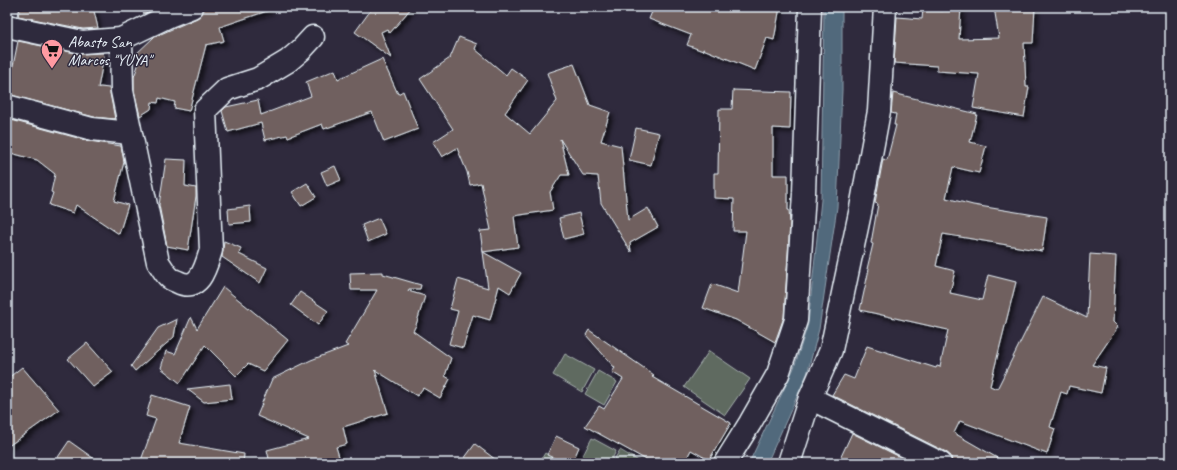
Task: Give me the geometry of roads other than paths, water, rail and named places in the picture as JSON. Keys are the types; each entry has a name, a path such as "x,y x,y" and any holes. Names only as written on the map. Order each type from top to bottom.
{"street":[{"path":"7,26 82,42 122,38 192,7"},
{"path":"725,463 778,374 796,320 804,193 810,7"},
{"path":"789,463 810,398 831,350 861,208 879,111 885,7"},
{"path":"122,38 122,91 158,262 170,278 185,285 194,284 200,278 206,267 211,250 205,110 227,89 258,79 288,61 313,37"},
{"path":"7,106 92,129 130,133"},
{"path":"810,398 940,463"}],"water":[{"path":"824,7 842,7 842,90 837,207 819,329 807,374 767,463 749,463 794,368 808,324 821,200"}],"place":[{"name":"Abasto San Marcos \"YUYA\"","path":"52,70"}]}
